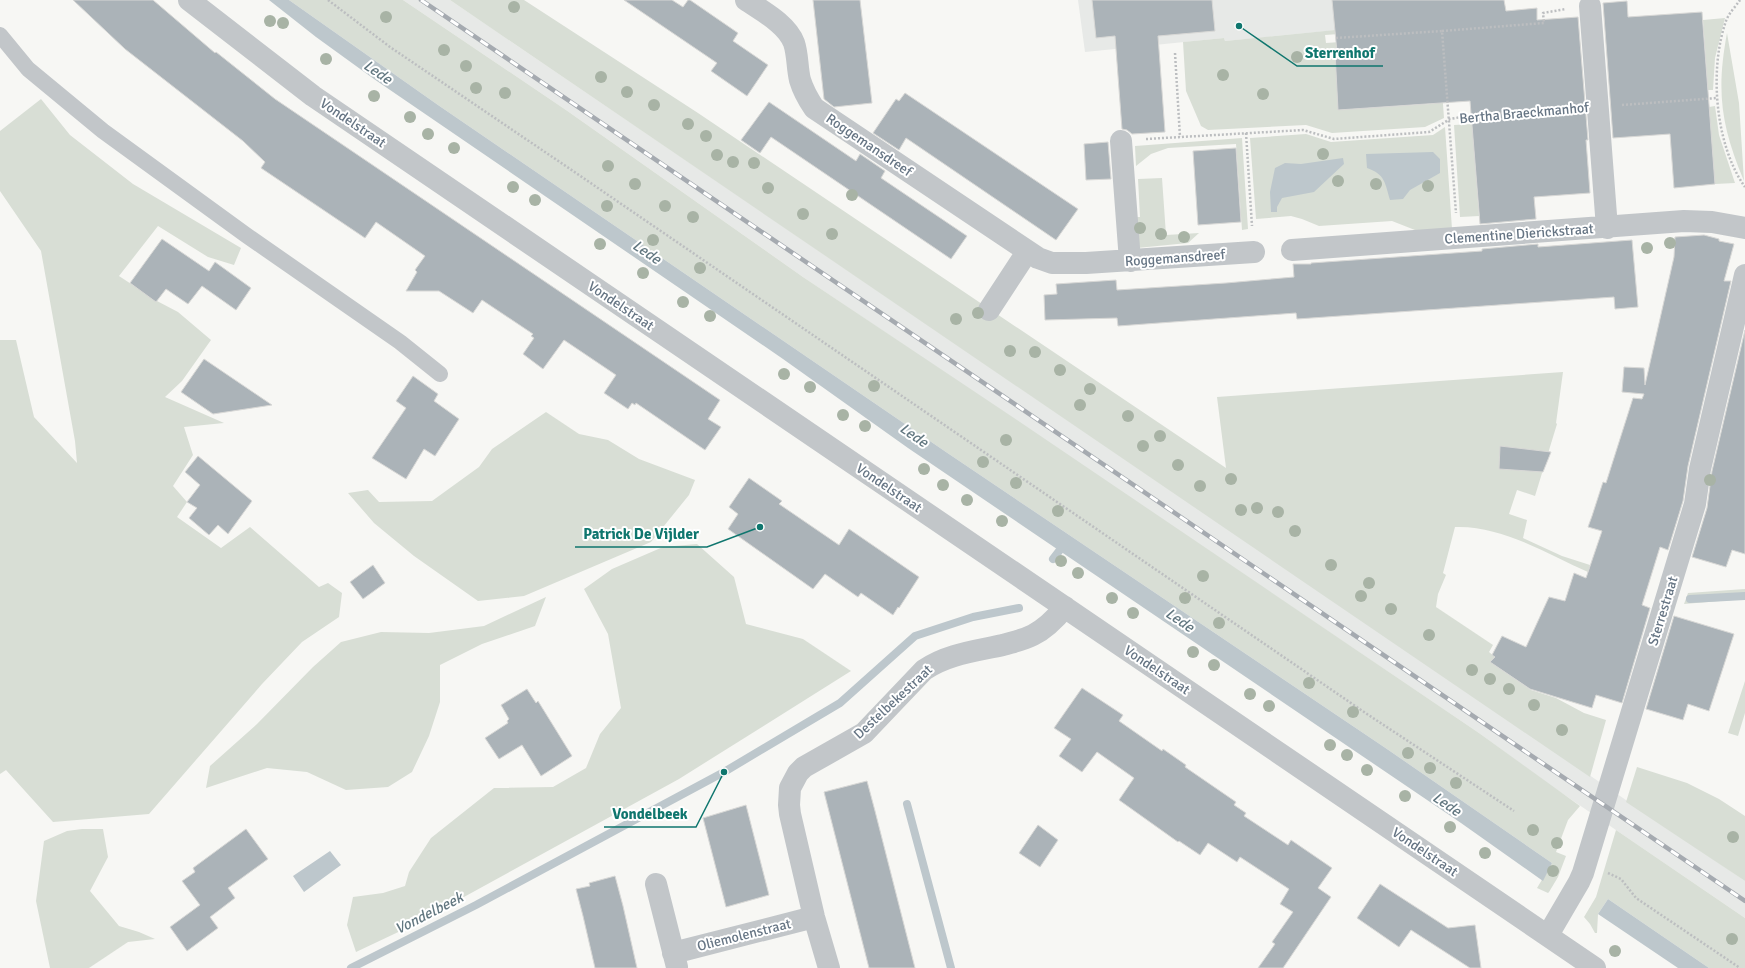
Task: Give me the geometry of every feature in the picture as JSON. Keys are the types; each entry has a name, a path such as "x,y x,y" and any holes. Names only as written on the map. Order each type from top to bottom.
{"street":[{"name":"Vondelstraat","path":"189,0 313,96 1548,935 1585,965"},
{"name":"Roggemansdreef","path":"754,2 783,27 794,43 800,81 806,96 814,108 1038,258 1052,263 1130,261 1254,252"},
{"name":"Bertha Braeckmanhof","path":"1590,6 1607,228"},
{"path":"1121,141 1130,261"},
{"name":"Clementine Dierickstraat","path":"1292,250 1607,228 1684,221 1712,222 1745,228"},
{"path":"989,310 1027,252"},
{"name":"Sterrestraat","path":"1548,935 1579,882 1586,863 1695,504 1700,469 1745,276"},
{"name":"Destelbekestraat","path":"829,968 814,917 789,805 790,788 798,773 804,767 864,733 924,670 934,664 959,654 1019,641 1032,636 1054,619 1065,607"},
{"name":"Oliemolenstraat","path":"656,884 675,961 814,917"}],"lane":[{"path":"0,35 28,69 103,131 246,235 400,342 440,374"}],"path":[{"path":"328,0 396,51 583,177 1367,714 1514,811"},
{"path":"1740,0 1727,19 1720,45 1717,98 1719,115 1727,146 1740,180 1745,187"},
{"path":"1336,38 1544,23 1543,13 1590,6"},
{"name":"Bertha Braeckmanhof","path":"1442,31 1450,120 1457,239"},
{"path":"1175,53 1180,137"},
{"name":"Bertha Braeckmanhof","path":"1121,141 1303,130 1334,139 1428,132 1450,120 1473,115 1717,98"},
{"path":"1246,133 1254,252"},
{"path":"1586,863 1621,879 1636,898 1740,968"}],"shaded area":[{"path":"289,0 403,0 566,110 803,277 1479,733 1580,806 1568,820 1556,852 1566,856 1558,877 1549,892 1548,893 1537,888 1552,863 1387,749 946,452 438,105"},
{"path":"403,0 450,0 1745,881 1745,918 1547,783 1479,733 803,277 566,110"},
{"path":"450,0 524,0 698,113 1226,468 1217,397 1563,372 1557,424 1535,496 1517,490 1509,514 1527,520 1523,538 1562,556 1590,565 1588,572 1540,549 1506,536 1472,528 1455,527 1443,573 1446,575 1438,594 1436,607 1493,645 1489,652 1495,657 1490,662 1531,690 1556,698 1584,713 1606,720 1590,777"},
{"path":"1078,0 1465,0 1460,18 1225,41 1224,38 1085,52"},
{"path":"1725,18 1715,58 1713,90 1708,90 1703,20"},
{"path":"1459,22 1505,22 1325,35 1326,43 1438,35 1444,118 1425,127 1332,133 1306,125 1208,130 1201,126 1186,91 1183,42 1224,38 1225,41 1335,30","holes":["1427,47 1430,104 1338,110 1335,52"]},
{"path":"1727,33 1739,103 1744,181 1730,143 1721,91"},
{"path":"41,99 70,135 133,184 241,248 234,265 208,257 158,226 119,276 157,301 178,312 211,340 182,381 165,397 224,423 184,427 193,455 173,486 187,502 177,517 221,548 250,527 319,587 328,583 342,593 339,617 302,642 262,684 149,814 53,822 6,770 0,774 0,340 16,340 34,417 77,463 75,441 41,251 0,191 0,131"},
{"path":"1715,106 1719,135 1735,183 1715,184 1709,107"},
{"path":"1472,124 1479,216 1460,217 1454,125"},
{"path":"1445,127 1452,229 1420,232 1392,221 1319,226 1291,216 1256,219 1250,138 1306,134 1331,142 1433,135"},
{"path":"1242,138 1248,229 1242,230 1236,144 1168,148 1151,154 1136,166 1135,146"},
{"path":"1162,178 1166,235 1199,233 1188,243 1137,248 1136,217 1140,217 1138,179"},
{"path":"546,412 579,434 608,440 639,459 695,480 689,495 651,542 524,596 478,601 414,556 374,523 348,493 368,490 379,502 432,501 479,467 492,449"},
{"path":"697,544 734,577 746,624 803,639 851,671 679,779 411,926 356,952 347,925 353,897 383,893 405,886 409,872 431,838 494,788 553,787 586,768 600,734 621,708 608,634 584,589 612,569 663,547"},
{"path":"1745,589 1745,599 1684,604 1688,593"},
{"path":"546,597 535,626 482,644 440,665 440,702 429,736 412,772 388,787 346,790 307,772 267,768 206,788 210,766 257,724 313,667 341,642 381,632 429,633 484,626"},
{"path":"1745,681 1745,713 1738,736 1728,733"},
{"path":"1637,767 1687,783 1719,799 1745,816 1745,881 1626,802"},
{"path":"103,829 108,857 90,891 119,926 155,939 128,942 89,968 50,968 36,901 44,841 67,831"},
{"path":"1616,830 1745,918 1745,968 1709,968 1608,899 1598,914 1597,933 1595,933 1584,917 1596,897"}],"water":[{"name":"Lede","path":"269,0 289,0 438,105 946,452 1387,749 1552,863 1543,881 1461,823 908,448 783,359 374,79 316,37"},
{"path":"1433,152 1440,159 1440,173 1410,190 1403,199 1390,200 1381,176 1373,170 1367,168 1366,154"},
{"path":"1343,158 1344,164 1314,192 1282,198 1277,207 1277,212 1271,212 1270,192 1275,168 1285,163 1301,164"},
{"path":"330,851 341,865 304,892 293,876"},
{"path":"1608,899 1709,968 1678,968 1598,914"}],"building":[{"path":"73,0 153,0 215,53 216,52 275,99 720,400 708,419 721,427 705,450 636,403 635,405 632,403 628,409 604,393 616,375 564,340 543,369 523,354 534,338 531,336 533,334 482,300 473,313 439,291 406,291 417,272 415,270 425,256 376,222 365,238 261,168 265,162 243,141 125,49"},
{"path":"624,0 672,0 683,7 688,0 690,0 738,33 733,41 768,65 747,96 711,71 717,63"},
{"path":"813,0 860,0 872,103 834,107 824,99"},
{"path":"1092,0 1212,0 1215,31 1158,36 1165,132 1132,134 1127,130 1122,129 1115,36 1096,38"},
{"path":"1332,0 1504,0 1506,11 1537,8 1537,20 1578,17 1588,140 1586,140 1590,193 1534,197 1536,219 1480,224 1470,101 1338,110 1335,52 1337,52"},
{"path":"1627,1 1628,17 1702,12 1715,184 1674,188 1670,134 1613,138 1603,3"},
{"path":"905,93 1078,209 1056,240 906,138 899,150 873,133 896,99 899,101"},
{"path":"769,102 856,161 860,154 885,171 881,178 967,236 951,259 771,137 760,153 741,140"},
{"path":"1108,142 1111,179 1086,180 1084,144"},
{"path":"1236,148 1241,222 1198,225 1193,151"},
{"path":"1704,235 1719,239 1719,241 1734,244 1724,281 1731,281 1688,466 1683,501 1668,550 1660,547 1642,605 1650,608 1622,703 1596,695 1592,708 1530,689 1490,662 1495,657 1492,655 1502,636 1526,647 1549,597 1565,601 1574,573 1586,578 1602,531 1588,527 1603,482 1606,483 1633,398 1642,399 1644,394 1622,392 1624,367 1644,368 1645,385 1674,257 1675,237"},
{"path":"162,239 209,271 215,262 251,288 236,310 202,286 188,304 166,289 156,302 130,283"},
{"path":"1632,240 1638,307 1615,309 1614,297 1297,319 1296,313 1118,326 1117,318 1045,320 1044,295 1057,294 1056,284 1116,280 1117,290 1226,283 1294,277 1293,264 1311,264 1482,251 1482,249 1538,244 1538,247"},
{"path":"1745,330 1745,554 1732,550 1726,567 1692,557 1707,508 1712,471"},
{"path":"204,359 272,405 213,414 181,392"},
{"path":"413,376 438,394 434,401 459,419 435,456 424,449 406,479 372,458 406,408 396,401"},
{"path":"1500,446 1551,452 1543,472 1499,469"},
{"path":"198,456 252,501 228,534 218,525 209,535 189,518 197,508 187,502 200,485 185,472"},
{"path":"749,478 782,501 779,504 839,545 849,529 919,577 893,615 861,593 858,597 825,574 813,589 728,529 738,514 729,507"},
{"path":"373,565 385,583 363,599 350,582"},
{"path":"1674,616 1734,634 1709,711 1688,704 1683,720 1646,709"},
{"path":"1082,688 1123,715 1119,721 1162,751 1163,749 1186,765 1185,767 1236,802 1234,805 1246,813 1244,816 1288,845 1291,840 1332,868 1318,888 1331,897 1283,968 1258,968 1275,944 1272,942 1293,912 1280,904 1289,889 1240,857 1237,862 1208,843 1200,855 1179,841 1178,842 1119,800 1134,778 1097,752 1082,772 1059,756 1071,739 1054,728"},
{"path":"527,689 536,703 538,701 572,756 541,776 522,745 499,759 485,738 508,723 507,721 509,719 501,705"},
{"path":"867,781 915,968 869,968 824,792"},
{"path":"746,805 769,895 726,907 703,818"},
{"path":"1038,825 1058,840 1040,867 1019,853"},
{"path":"246,829 268,859 228,888 235,898 210,917 218,928 187,951 170,927 200,905 182,881 195,872 193,868"},
{"path":"615,876 637,968 595,968 576,889 590,886 589,883"},
{"path":"1380,884 1448,928 1475,925 1481,968 1470,968 1411,930 1399,947 1357,918"}],"waterway":[{"name":"Vondelbeek","path":"1053,559 1066,542"},
{"path":"1690,599 1745,596"},
{"name":"Vondelbeek","path":"351,968 476,905 724,772 840,703 915,636 973,617 1019,608"},
{"path":"907,804 951,968"}],"railway":[{"path":"421,0 1745,901"}],"place":[{"name":"Sterrenhof","path":"1239,26"},
{"name":"Patrick De Vijlder","path":"760,527"},
{"name":"Vondelbeek","path":"724,772"}]}
